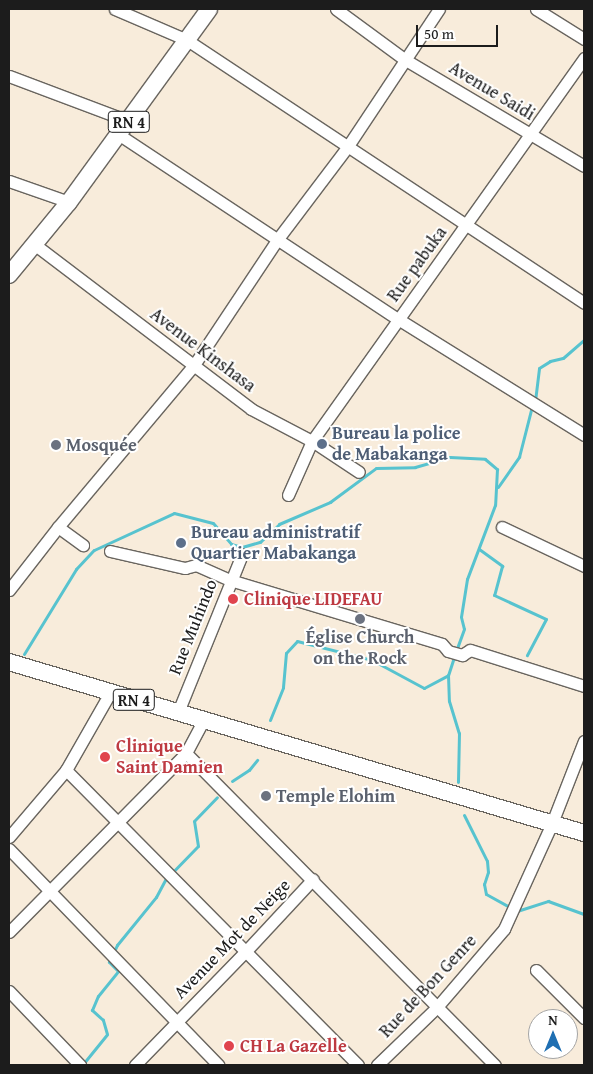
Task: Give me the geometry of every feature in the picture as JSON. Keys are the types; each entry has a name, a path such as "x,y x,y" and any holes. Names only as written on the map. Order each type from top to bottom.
{"highway":[{"name":"RN 4","path":"9,275 69,202 209,9"},
{"name":"RN 4","path":"9,662 584,833"}],"street":[{"path":"115,9 187,40 584,303"},
{"name":"Avenue Saidi","path":"336,9 404,58 584,166"},
{"path":"9,590 58,527 194,365 277,240 348,146 404,58 439,9"},
{"path":"536,9 584,39"},
{"name":"Rue pabuka","path":"288,495 312,441 398,319 468,225 584,58"},
{"path":"9,76 129,121"},
{"path":"118,134 398,319 584,435"},
{"path":"9,181 69,202"},
{"name":"Avenue Kinshasa","path":"34,244 251,409 312,441 359,472"},
{"path":"502,526 584,566"},
{"path":"58,527 84,545"},
{"path":"110,551 185,568 196,565 230,580 442,644 448,651 462,655 470,650 584,686"},
{"name":"Rue Muhindo","path":"178,712 242,554"},
{"path":"9,837 66,770 110,693"},
{"path":"9,932 186,754 203,721"},
{"name":"Rue de Bon Genre","path":"377,1065 437,1008 504,929 552,824 584,741"},
{"path":"186,754 313,879 494,1065"},
{"path":"66,770 120,822 358,1065"},
{"path":"9,849 110,956 218,1065"},
{"name":"Avenue Mot de Neige","path":"135,1065 313,879"},
{"path":"536,970 584,1018"},
{"path":"9,991 78,1064"}],"waterway":[{"path":"535,401 539,368 550,361 563,358 584,340"},
{"path":"498,487 519,457 532,406"},
{"path":"24,654 76,569 94,550 174,513 213,523 231,544 242,547 260,542 279,524 330,502 376,468 415,467 450,457 485,459 497,469 495,505 467,579 461,617 464,629 456,651"},
{"path":"479,549 502,566 494,595 546,619 527,655"},
{"path":"270,720 283,687 286,653 297,641 372,660 424,688 448,675"},
{"path":"454,657 448,675 449,701 459,733 458,782"},
{"path":"232,781 249,770 257,760"},
{"path":"83,1064 107,1034 103,1020 92,1010 98,996 118,971 109,962 117,945 156,897 165,880 198,846 194,821 217,797"},
{"path":"464,815 487,861 488,872 484,884 486,894 511,908"},
{"path":"517,911 548,901 584,914"}],"place":[{"name":"Bureau la police de Mabakanga","path":"322,444"},
{"name":"Mosquée","path":"56,445"},
{"name":"Bureau administratif Quartier Mabakanga","path":"181,543"},
{"name":"Clinique LIDEFAU","path":"233,599"},
{"name":"Église Church on the Rock","path":"360,619"},
{"name":"Clinique Saint Damien","path":"105,757"},
{"name":"Temple Elohim","path":"266,796"},
{"name":"CH La Gazelle","path":"229,1046"}]}
